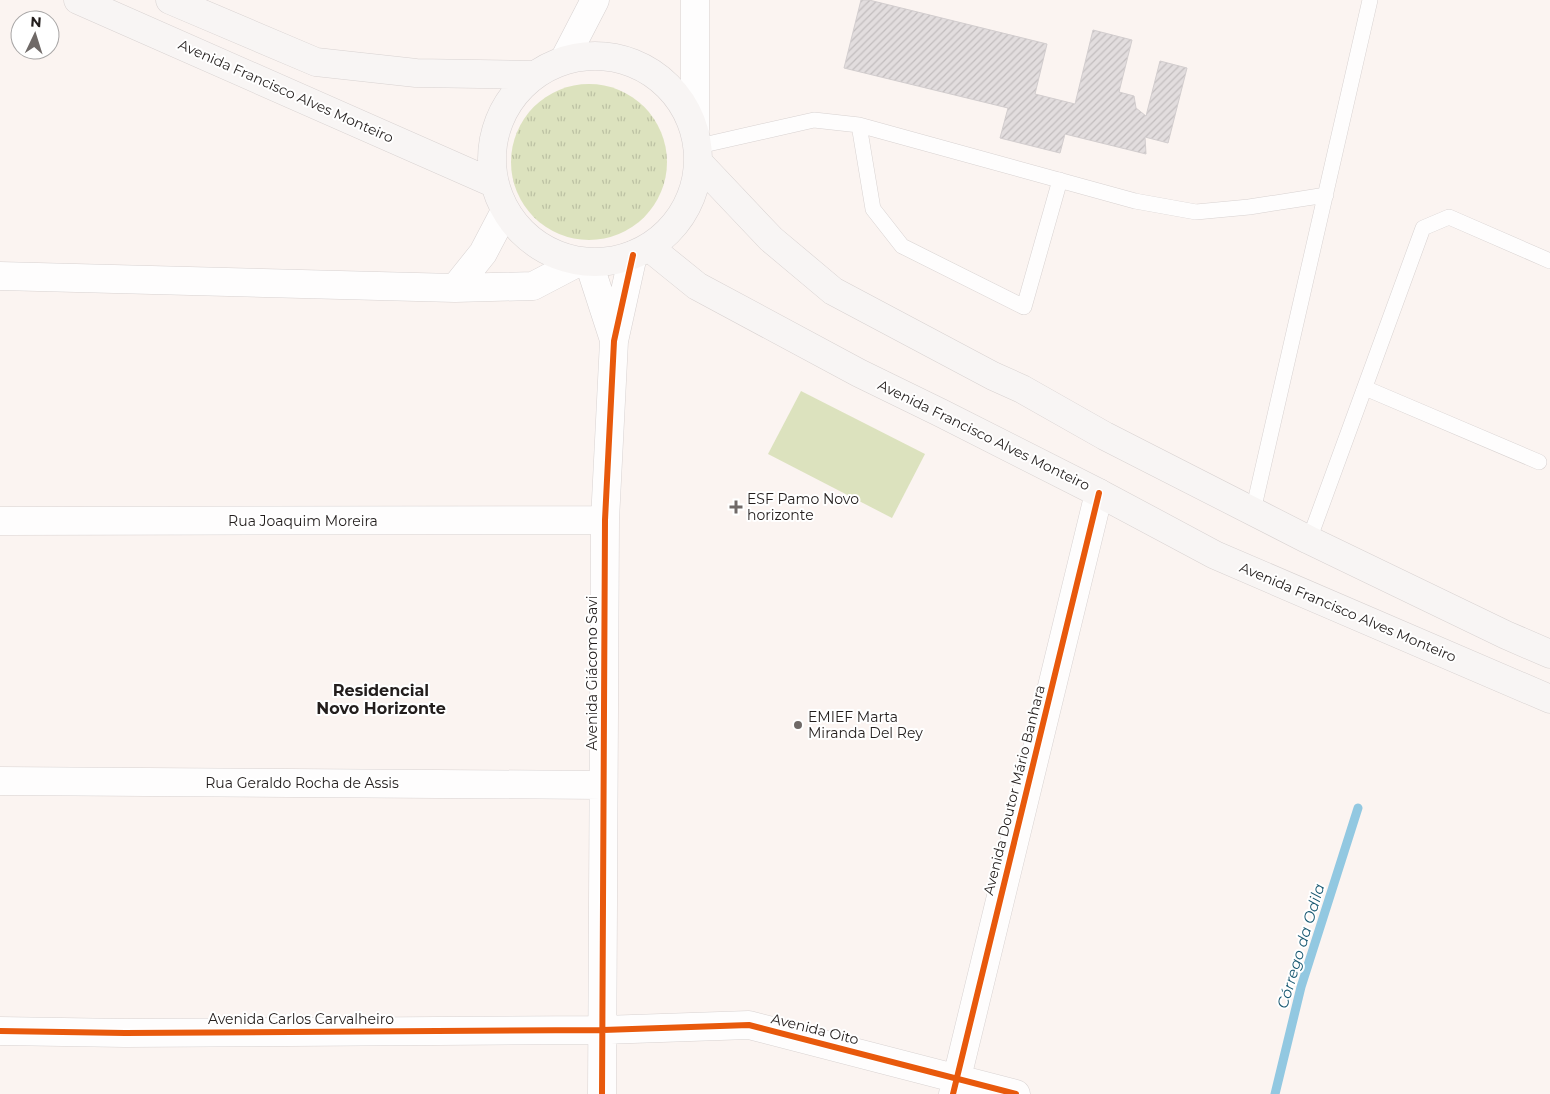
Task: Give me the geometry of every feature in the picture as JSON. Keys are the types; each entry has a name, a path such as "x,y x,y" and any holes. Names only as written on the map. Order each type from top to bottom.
{"main road":[{"name":"Avenida Francisco Alves Monteiro","path":"78,0 493,183"},
{"path":"170,0 316,62 416,73 535,75"},
{"path":"698,146 693,196 676,226 642,251 618,261 583,263 550,250 519,231 504,211 493,183 491,152 497,122 513,96 535,75 564,60 596,56 628,61 658,76 680,100 698,146 771,239 833,291 993,376 1022,389 1105,436 1309,540 1506,635 1550,654"},
{"name":"Avenida Francisco Alves Monteiro","path":"642,251 696,286 859,373 1099,492 1215,555 1550,699"}],"street":[{"path":"564,60 595,0"},
{"path":"695,0 698,146"},
{"path":"455,288 483,253 504,211"},
{"name":"Avenida Giácomo Savi","path":"602,1094 605,520 614,341 642,251"},
{"path":"0,276 455,288 533,286 583,263"},
{"name":"Avenida Giácomo Savi","path":"583,263 614,341"},
{"name":"Avenida Doutor Mário Banhara","path":"955,1086 1099,492"},
{"name":"Rua Joaquim Moreira","path":"0,521 605,520"},
{"name":"Rua Geraldo Rocha de Assis","path":"0,781 603,785"},
{"name":"Avenida Oito","path":"603,1030 749,1026 955,1086 1016,1094"},
{"name":"Avenida Carlos Carvalheiro","path":"0,1032 603,1030"}],"lane":[{"path":"1253,511 1370,0"},
{"path":"698,146 814,120 859,125 1135,201 1196,212 1249,207 1326,195"},
{"path":"859,125 873,209 902,246 1024,307 1060,180"},
{"path":"1309,540 1423,228 1449,216 1550,261"},
{"path":"1365,388 1539,462"}],"green space":[{"path":"589,84 619,90 632,97 644,107 654,119 661,132 667,162 661,192 654,205 644,217 632,227 619,234 589,240 559,234 546,227 534,217 524,205 517,192 511,162 517,132 524,119 534,107 546,97 559,90"},
{"path":"801,391 925,454 892,518 768,454"}],"building":[{"path":"861,0 869,0 1047,44 1035,94 1075,104 1093,30 1132,40 1119,92 1134,96 1136,108 1146,116 1160,61 1187,68 1168,143 1145,137 1146,154 1065,134 1060,153 1000,138 1008,108 844,68"}],"waterway":[{"name":"Córrego da Odila","path":"1275,1094 1301,987 1358,808"}],"cycle path":[{"path":"602,1094 605,520 614,341 633,255"},
{"path":"953,1094 1099,493"},
{"path":"0,1031 125,1033 603,1030 749,1025 1016,1094"}],"place":[{"name":"ESF Pamo Novo horizonte","path":"736,507"},
{"name":"EMIEF Marta Miranda Del Rey","path":"798,725"}],"district":[{"name":"Residencial Novo Horizonte","path":"381,699"}]}
